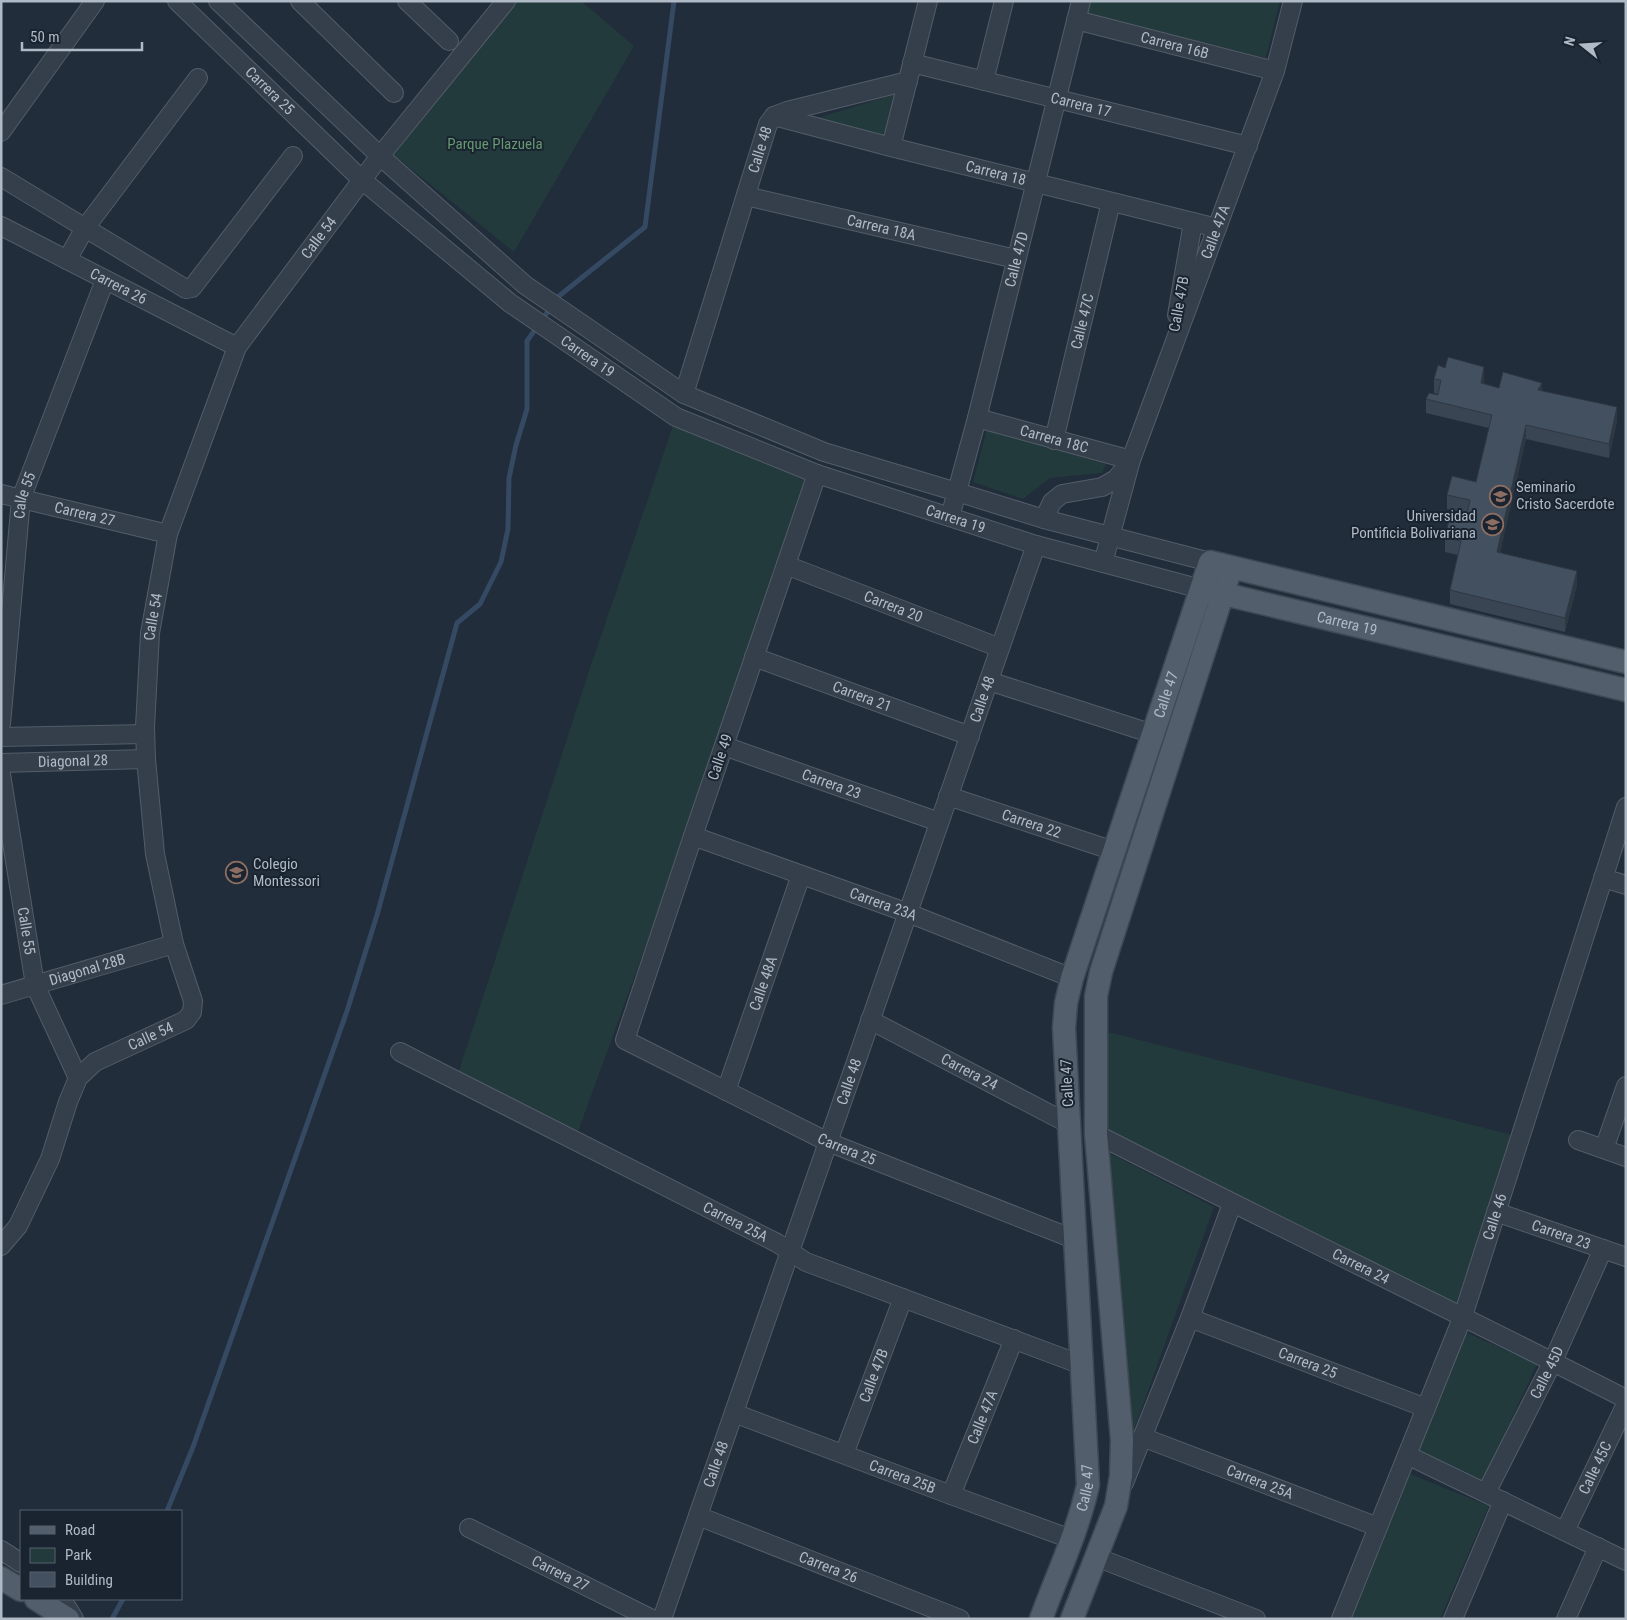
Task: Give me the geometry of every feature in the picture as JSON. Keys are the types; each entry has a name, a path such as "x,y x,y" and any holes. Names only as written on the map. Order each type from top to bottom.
{"main road":[{"name":"Calle 47","path":"1072,1619 1116,1506 1121,1476 1122,1440 1096,1134 1096,996 1101,972 1143,839 1220,565"},
{"name":"Carrera 19","path":"1220,565 1626,662"},
{"name":"Calle 47","path":"1041,1619 1085,1500 1088,1485 1064,1028 1066,1003 1072,978 1153,734 1212,591"},
{"name":"Carrera 19","path":"1212,591 1626,690"},
{"path":"1117,842 1124,838 1130,841 1143,839"},
{"path":"1,1578 20,1589"},
{"path":"38,1600 68,1619"}],"street":[{"path":"1,132 95,1"},
{"name":"Carrera 25","path":"177,1 362,180"},
{"path":"195,19 212,1"},
{"name":"Carrera 25","path":"218,1 380,156"},
{"path":"300,1 394,93"},
{"path":"407,1 449,40"},
{"name":"Calle 54","path":"1,1246 18,1226 50,1159 68,1102 78,1078 95,1062 186,1020 192,1012 192,1001 174,944 155,854 145,734 150,632 168,534 237,347 380,156 506,1"},
{"path":"891,147 928,1"},
{"path":"984,81 1004,1"},
{"name":"Calle 47D","path":"950,517 977,418 1081,1"},
{"name":"Calle 47A","path":"1131,460 1275,71 1293,1"},
{"name":"Carrera 16B","path":"1076,20 1275,71"},
{"name":"Carrera 17","path":"912,63 1248,146"},
{"path":"67,260 86,228 198,78"},
{"name":"Calle 48","path":"684,394 768,124 774,116 786,111 908,81"},
{"name":"Carrera 18","path":"774,116 1218,228"},
{"path":"1,176 186,289 192,288 293,156"},
{"name":"Carrera 19","path":"380,156 525,285 684,394 824,452 1044,519 1220,565"},
{"name":"Carrera 19","path":"362,180 510,302 564,342 676,417 817,474 1036,545 1212,591"},
{"name":"Carrera 18A","path":"746,196 1016,259"},
{"name":"Calle 47C","path":"1054,440 1111,202"},
{"name":"Calle 47B","path":"1170,357 1193,222"},
{"name":"Carrera 26","path":"1,226 237,347"},
{"name":"Calle 55","path":"1,724 21,499 106,280"},
{"name":"Carrera 18C","path":"977,418 1131,460"},
{"path":"1044,519 1052,502 1062,494 1102,488 1116,478 1131,460"},
{"path":"1103,563 1131,460"},
{"name":"Calle 49","path":"625,1040 817,474"},
{"name":"Carrera 27","path":"1,494 168,534"},
{"name":"Calle 48","path":"662,1619 1036,545"},
{"name":"Carrera 20","path":"786,565 1000,648"},
{"name":"Carrera 21","path":"754,657 970,736"},
{"path":"988,681 1153,734"},
{"name":"Diagonal 28","path":"1,737 145,734"},
{"name":"Carrera 23","path":"724,746 939,822"},
{"name":"Diagonal 28","path":"1,763 146,759"},
{"name":"Calle 55","path":"1,774 35,984 78,1078"},
{"name":"Carrera 22","path":"948,796 1117,842"},
{"name":"Calle 46","path":"1341,1619 1463,1316 1626,807"},
{"name":"Carrera 23A","path":"693,836 908,913 1072,978"},
{"name":"Calle 48A","path":"726,1091 801,875"},
{"path":"1603,878 1626,885"},
{"name":"Diagonal 28B","path":"1,995 174,944"},
{"name":"Carrera 24","path":"870,1020 1069,1124"},
{"name":"Carrera 25","path":"625,1040 828,1142 1076,1240"},
{"name":"Carrera 25A","path":"400,1052 777,1243 806,1262 1082,1365"},
{"path":"1604,1149 1626,1086"},
{"name":"Carrera 24","path":"1096,1134 1232,1204 1463,1316 1626,1398"},
{"path":"1578,1140 1626,1157"},
{"name":"Calle 47","path":"1116,1506 1190,1318 1232,1204"},
{"name":"Carrera 23","path":"1496,1212 1626,1257"},
{"name":"Calle 45D","path":"1486,1493 1553,1361 1603,1249"},
{"name":"Calle 47B","path":"844,1454 903,1298"},
{"name":"Carrera 25","path":"1190,1318 1426,1408"},
{"name":"Calle 47A","path":"951,1495 1014,1339"},
{"name":"Calle 45C","path":"1565,1531 1626,1404"},
{"name":"Carrera 25B","path":"734,1413 1071,1539"},
{"name":"Carrera 25A","path":"1142,1437 1378,1527"},
{"path":"1407,1455 1626,1561"},
{"path":"1453,1619 1503,1501"},
{"name":"Carrera 26","path":"698,1516 960,1619"},
{"name":"Carrera 27","path":"469,1528 652,1619"},
{"path":"1566,1619 1598,1547"},
{"path":"1,1550 20,1562"},
{"path":"1096,1556 1256,1619"},
{"path":"63,1600 74,1619"}],"green space":[{"name":"Parque Plazuela","path":"517,1 581,1 634,46 514,252 394,155"},
{"path":"1089,1 1280,1 1266,58 1086,14"},
{"path":"906,91 892,142 814,119"},
{"path":"676,417 817,474 575,1140 456,1080 589,671"},
{"path":"987,429 1106,464 1102,473 1050,478 1023,499 973,482"},
{"path":"1096,1029 1520,1137 1463,1316 1096,1134"},
{"path":"1109,1153 1214,1207 1130,1441"},
{"path":"1465,1332 1537,1364 1482,1483 1414,1449"},
{"path":"1410,1474 1489,1506 1440,1619 1352,1619"}],"building":[{"path":"1448,357 1484,367 1481,383 1499,388 1503,372 1542,383 1538,390 1617,407 1609,444 1526,425 1497,552 1577,571 1565,618 1450,590 1461,541 1445,538 1450,515 1466,519 1470,500 1447,495 1452,476 1476,482 1492,415 1426,399 1429,393 1438,395 1441,380 1434,379 1438,365 1445,368"}],"waterway":[{"path":"167,1510 193,1447 347,1011 377,915 457,623 480,604 501,562 508,529 509,478 516,445 527,409 527,341 559,296 645,227 674,1"},
{"path":"113,1617 122,1600"}],"place":[{"name":"Seminario Cristo Sacerdote","path":"1500,496"},
{"name":"Universidad Pontificia Bolivariana","path":"1492,525"},
{"name":"Colegio Montessori","path":"237,873"}]}
